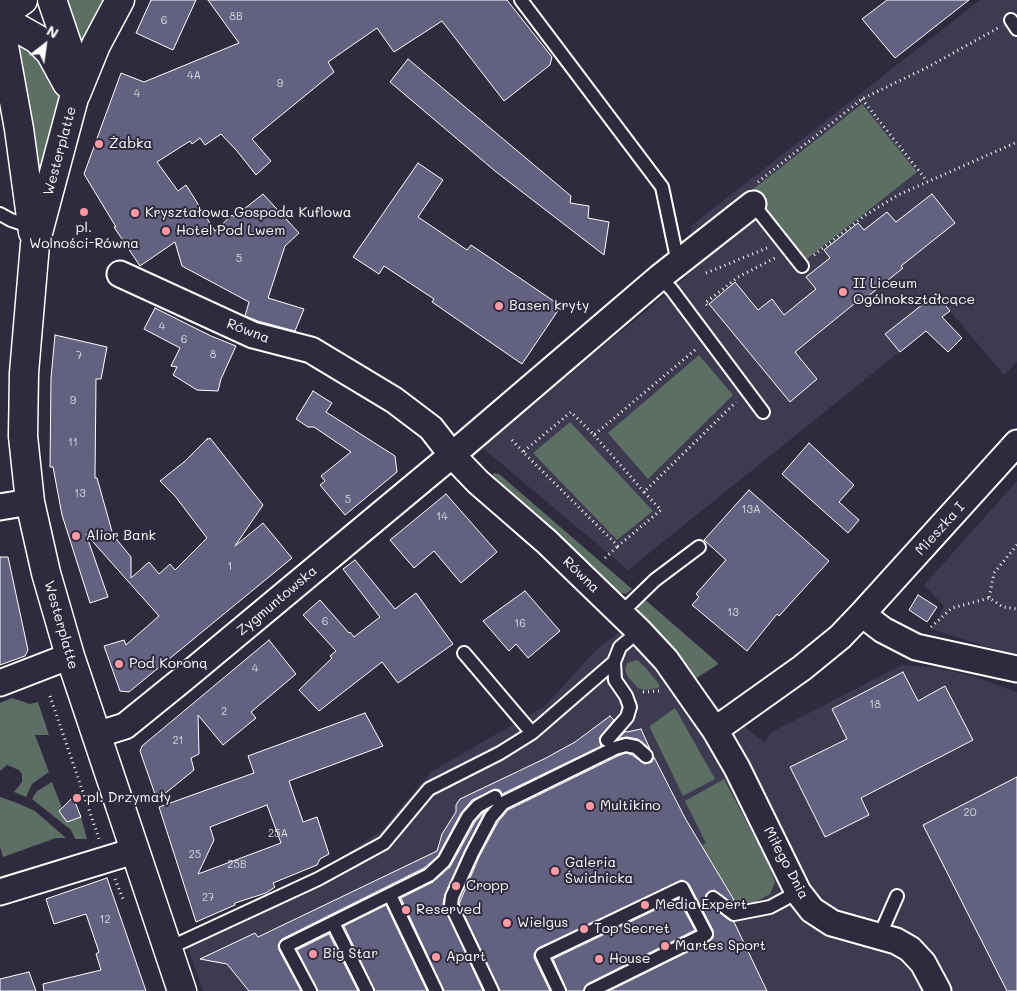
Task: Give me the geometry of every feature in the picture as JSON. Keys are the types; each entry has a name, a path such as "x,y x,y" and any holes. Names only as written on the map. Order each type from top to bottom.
{"street":[{"path":"24,0 0,17 26,32 50,52 74,98"},
{"name":"Westerplatte","path":"52,0 70,53 74,98 34,235 24,373 23,436 30,502 46,573 70,656 182,991"},
{"path":"74,98 96,45 120,0"},
{"name":"Westerplatte","path":"0,24 7,100 19,129 34,235"},
{"name":"Zygmuntowska","path":"96,735 125,726 670,276 752,204"},
{"name":"Równa","path":"120,274 253,335 311,350 394,400 431,428 452,456 478,482 547,542 639,631 666,660 715,730"},
{"name":"Mieszka I","path":"862,614 1017,443"},
{"path":"0,507 30,502"},
{"path":"715,730 802,668 840,637 862,614 883,630 916,647 1017,669"},
{"path":"0,683 70,656"},
{"name":"Miłego Dnia","path":"715,730 737,768 798,892 812,910 832,923 896,941 910,949 923,963 938,991"},
{"path":"0,892 134,851"}],"lane":[{"path":"525,2 662,187 670,276 708,340 763,412"},
{"path":"752,204 802,266"},
{"path":"0,214 34,235"},
{"path":"621,613 655,580 699,547"},
{"path":"607,740 627,717 630,706 626,696 614,680 614,662 620,647 639,631"},
{"path":"464,653 532,733"},
{"path":"168,948 318,879 384,843 429,789 500,753 532,733 614,662"},
{"path":"492,991 451,905 452,897 472,853 491,817 504,803 615,748 626,745 636,747 646,756"},
{"path":"310,991 286,946 429,875 444,861 468,818 478,806 495,797"},
{"path":"559,991 542,955 682,888 706,934 591,991"},
{"path":"713,898 734,914 770,907 798,892"},
{"path":"390,895 436,991"},
{"path":"879,937 897,896"},
{"path":"332,923 367,991"}],"path":[{"path":"752,204 745,192 862,99 1014,25"},
{"path":"862,99 927,181"},
{"path":"802,266 864,216 898,195 1017,142"},
{"path":"670,276 682,282 786,246"},
{"path":"711,310 706,303 738,277 786,246"},
{"path":"594,435 708,340"},
{"path":"644,492 748,391"},
{"path":"524,452 571,412 661,510 605,558"},
{"path":"512,440 618,546"},
{"path":"989,598 994,573 1017,545"},
{"path":"931,627 952,608 989,598 1003,607 1017,609"},
{"path":"636,692 652,692 667,689"},
{"path":"50,696 106,860 127,907"}],"shaded area":[{"name":"II Liceum Ogólnokształcące","path":"980,0 1017,0 1017,362 1004,375 950,311 628,570 479,445 644,313 691,272 691,226"},
{"path":"1017,481 1017,654 1003,652 932,629 944,606 924,585"},
{"path":"641,616 715,703 765,743 770,733 902,665 934,667 976,677 1017,692 1017,991 203,991 183,935 326,867 381,831 431,772 545,706 598,648"}],"green space":[{"path":"63,0 107,0 82,48"},
{"path":"16,40 36,48 60,92 41,169 37,168"},
{"path":"862,104 917,172 803,262 754,199 752,190"},
{"path":"699,355 733,395 648,479 608,433"},
{"path":"570,422 653,511 617,540 533,453"},
{"path":"494,473 499,474 632,589 626,594 617,592 493,475"},
{"path":"642,597 718,663 717,665 695,679 641,616 637,606"},
{"path":"637,660 658,683 660,686 658,688 644,690 638,688 628,677 625,670 627,663"},
{"path":"12,698 30,704 38,702 49,735 35,735 49,772 32,784 26,797 14,792 22,782 22,774 19,770 7,765 0,771 0,703"},
{"path":"675,708 715,779 683,796 650,728 650,726"},
{"path":"724,779 766,859 775,882 770,894 750,905 742,906 730,903 734,899 701,846 706,843 685,801"},
{"path":"52,782 62,808 59,811 67,822 81,817 87,839 75,839 71,830 32,799 37,791"},
{"path":"0,797 35,811 66,838 56,838 3,857 0,847"}],"building":[{"path":"151,0 196,0 173,50 136,33"},
{"path":"208,0 507,0 552,57 550,65 504,101 442,21 394,52 377,28 328,62 334,72 252,139 271,161 256,175 221,134 205,145 200,138 192,144 190,141 157,162 178,191 186,185 215,231 232,215 234,217 263,194 299,233 285,246 268,298 304,309 295,331 245,316 249,302 182,266 175,242 140,266 114,227 116,227 84,174 121,73 144,82 239,43"},
{"path":"887,0 969,0 895,58 862,19"},
{"path":"408,59 571,196 570,203 589,206 588,218 609,222 604,255 495,171 390,82"},
{"path":"418,163 443,180 418,217 467,250 471,245 561,306 522,364 432,302 434,299 384,266 379,274 353,257"},
{"path":"932,194 955,223 901,266 903,268 861,302 859,300 795,352 817,379 790,402 709,304 735,282 758,310 772,299 784,315 816,289 806,277 830,258 824,250 858,223 864,230 887,212 896,222"},
{"path":"936,294 950,311 942,317 962,338 948,352 926,331 900,352 885,334"},
{"path":"155,308 211,336 236,346 221,379 218,391 197,390 173,375 177,367 171,366 180,348 144,329"},
{"path":"55,335 107,347 101,379 96,379 95,478 97,478 113,535 131,557 131,578 149,562 159,574 170,564 175,570 207,538 175,496 160,481 184,462 208,438 207,440 210,438 263,505 235,546 263,523 292,558 129,692 120,691 104,646 124,640 126,645 159,616 86,534 108,597 90,603 62,515 53,467 50,467 51,378"},
{"path":"313,391 332,403 326,412 395,456 397,472 345,515 320,485 325,481 321,476 351,452 314,427 308,427 296,419"},
{"path":"809,443 854,485 839,502 859,520 848,533 782,474"},
{"path":"749,490 829,561 779,616 777,614 747,651 692,605 699,597 696,594 726,560 704,540"},
{"path":"446,494 497,552 461,583 434,551 414,568 390,540"},
{"path":"0,557 8,557 28,650 25,656 0,665"},
{"path":"355,560 395,609 416,593 453,644 398,683 382,662 319,711 299,690 332,658 330,656 336,651 303,615 320,600 354,637 380,617 343,569"},
{"path":"525,591 560,631 528,658 516,644 509,651 483,621"},
{"path":"918,595 937,607 927,622 909,610"},
{"path":"269,640 296,674 251,712 256,718 223,745 198,715 199,754 191,758 194,770 157,800 140,751 142,746"},
{"path":"903,672 918,701 945,686 973,740 861,798 869,815 825,837 790,767 847,739 832,709"},
{"path":"365,713 383,746 289,781 303,822 317,817 329,854 320,859 317,865 273,883 275,887 266,893 235,903 235,905 196,922 159,807 254,773 248,756","holes":["267,805 281,843 198,874 214,840 210,827"]},
{"path":"610,716 614,720 599,738 601,746 502,794 500,790 495,789 472,800 461,813 438,856 424,868 282,939 278,945 279,950 301,991 249,991 227,964 200,959 255,933 258,937 437,851 442,834 456,812 456,805 460,799 575,742"},
{"path":"641,729 650,749 638,739 619,738 626,731"},
{"path":"626,753 645,764 652,762 654,757 685,818 734,900 731,902 714,890 706,894 706,902 734,922 767,991 609,991 713,938 713,930 689,884 682,880 538,948 534,958 550,991 500,991 459,904 479,857 498,822 508,810"},
{"path":"1017,777 1017,991 1007,991 923,825"},
{"path":"73,797 81,817 67,822 59,811"},
{"path":"485,811 445,894 443,904 483,991 444,991 401,898 433,882 450,867 475,822"},
{"path":"107,878 146,991 44,991 43,984 101,970 96,954 99,952 86,914 54,924 46,899"},
{"path":"678,899 695,930 587,984 583,991 567,991 553,959"},
{"path":"386,905 427,991 375,991 344,926"},
{"path":"329,934 358,991 318,991 297,950"},
{"path":"29,972 36,991 0,991 0,979"}],"place":[{"name":"Żabka","path":"99,144"},
{"name":"pl. Wolności-Równa","path":"84,212"},
{"name":"Kryształowa Gospoda Kuflowa","path":"135,213"},
{"name":"Hotel Pod Lwem","path":"166,231"},
{"name":"II Liceum Ogólnokształcące","path":"843,292"},
{"name":"Basen kryty","path":"499,306"},
{"name":"Alior Bank","path":"76,536"},
{"name":"Pod Koroną","path":"119,664"},
{"name":"pl. Drzymały","path":"77,798"},
{"name":"Multikino","path":"590,806"},
{"name":"Galeria Świdnicka","path":"555,871"},
{"name":"Cropp","path":"456,886"},
{"name":"Media Expert","path":"645,905"},
{"name":"Reserved","path":"406,910"},
{"name":"Wielgus","path":"507,923"},
{"name":"Top Secret","path":"584,929"},
{"name":"Martes Sport","path":"665,946"},
{"name":"Big Star","path":"313,954"},
{"name":"Apart","path":"436,957"},
{"name":"House","path":"599,959"}]}
